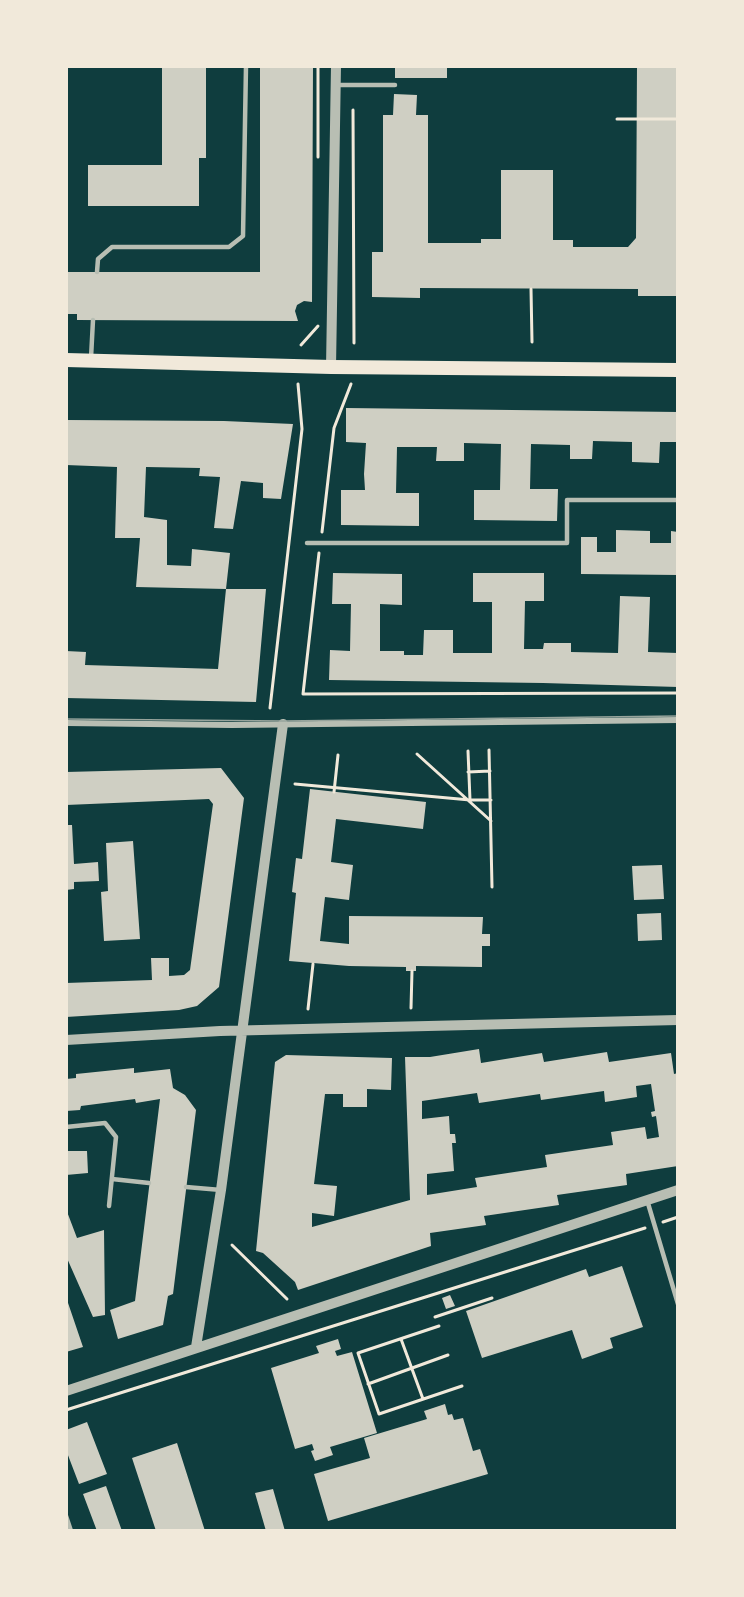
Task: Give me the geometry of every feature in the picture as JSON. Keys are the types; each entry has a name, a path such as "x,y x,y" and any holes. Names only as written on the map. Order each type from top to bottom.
{"main road":[{"path":"66,360 331,367 678,370"}],"street":[{"path":"331,367 336,66"},
{"path":"66,723 283,724 678,720"},
{"path":"196,1347 221,1190 283,724"},
{"path":"66,1040 242,1030 678,1020"},
{"path":"66,1391 678,1190"}],"lane":[{"path":"97,272 98,259 112,247 229,247 243,236 246,66"},
{"path":"336,85 395,85"},
{"path":"91,361 93,320"},
{"path":"307,543 567,543 567,500 678,500"},
{"path":"66,1127 105,1123 116,1137 109,1206"},
{"path":"112,1179 149,1183"},
{"path":"186,1187 221,1190"},
{"path":"647,1200 678,1304"},
{"path":"66,1516 71,1531"}],"path":[{"path":"353,110 354,343"},
{"path":"618,119 678,119"},
{"path":"531,289 532,342"},
{"path":"270,708 302,429 298,384"},
{"path":"303,694 678,693"},
{"path":"489,750 492,887"},
{"path":"468,751 470,800"},
{"path":"417,754 491,821"},
{"path":"334,790 338,755"},
{"path":"468,772 490,771"},
{"path":"295,784 334,790 491,800"},
{"path":"308,1009 314,964"},
{"path":"411,1008 412,971"},
{"path":"66,1410 678,1217"},
{"path":"232,1245 287,1299"},
{"path":"435,1317 492,1298"},
{"path":"439,1326 358,1353 379,1414 462,1386"},
{"path":"401,1339 423,1399"},
{"path":"368,1384 448,1355"}],"building":[{"path":"162,66 206,66 206,158 199,158 199,206 88,206 88,165 162,165"},
{"path":"260,66 313,66 312,302 304,301 297,305 295,311 298,321 77,320 77,314 66,314 66,272 260,272"},
{"path":"395,66 447,66 447,78 395,78"},
{"path":"637,66 678,66 678,296 638,296 638,289 420,288 420,298 372,297 372,252 383,252 383,115 393,115 394,94 417,95 416,115 428,115 428,243 481,243 481,239 501,239 501,170 553,170 553,240 573,240 573,247 628,247 636,238"},
{"path":"346,408 678,412 678,442 660,442 659,463 632,462 632,442 593,441 592,459 570,459 570,445 531,444 530,489 558,489 557,521 474,520 474,490 500,490 501,444 464,443 464,461 436,461 437,447 397,447 396,493 419,493 419,526 341,525 341,490 365,490 366,443 346,442"},
{"path":"66,420 293,424 281,499 263,498 263,483 241,481 233,529 214,528 220,477 199,476 200,468 146,467 144,517 167,520 167,565 191,566 192,549 230,553 226,589 136,587 140,538 115,538 117,467 66,465"},
{"path":"616,530 650,531 650,543 671,543 671,531 678,532 678,575 581,574 581,537 597,537 597,552 616,552"},
{"path":"333,573 402,574 402,605 380,604 380,651 404,651 404,655 423,655 424,630 453,630 453,653 492,653 492,602 473,602 473,573 544,573 544,601 525,601 524,649 543,649 544,643 571,643 571,652 618,653 620,596 650,597 648,652 678,653 678,687 329,680 330,650 350,651 351,604 332,604"},
{"path":"226,589 266,589 256,702 66,698 66,651 86,652 85,665 218,669"},
{"path":"221,768 244,798 219,987 197,1006 179,1010 66,1017 66,983 152,980 151,958 169,958 169,976 184,975 190,970 213,804 209,799 66,805 66,772"},
{"path":"310,789 426,802 423,829 336,819 331,862 353,865 349,900 325,897 320,941 349,944 349,916 483,917 482,934 490,934 490,946 482,946 482,967 416,966 416,971 406,971 406,967 349,966 289,961 296,893 292,892 296,858 302,859"},
{"path":"66,825 72,825 74,864 98,862 99,881 74,882 74,889 66,890"},
{"path":"133,841 140,939 104,941 101,892 108,891 106,843"},
{"path":"662,865 664,899 634,900 632,866"},
{"path":"661,913 662,940 638,941 637,914"},
{"path":"479,1049 481,1063 542,1053 544,1062 607,1052 609,1062 671,1053 674,1074 678,1073 678,1166 626,1174 627,1185 557,1195 559,1205 484,1216 486,1225 430,1233 431,1246 298,1290 295,1282 263,1253 256,1251 275,1062 286,1055 392,1058 391,1090 367,1089 367,1107 343,1107 343,1094 325,1094 314,1184 337,1186 334,1216 312,1213 312,1227 410,1200 405,1057 430,1057","holes":["651,1084 655,1111 651,1112 652,1117 656,1116 659,1137 647,1139 645,1127 611,1132 613,1145 545,1155 547,1167 475,1178 477,1187 427,1195 427,1174 454,1171 452,1143 456,1143 455,1134 450,1134 449,1116 422,1119 422,1101 477,1093 479,1103 540,1094 541,1100 604,1091 605,1102 637,1097 636,1086"]},
{"path":"134,1068 134,1073 170,1069 173,1088 185,1095 196,1110 173,1294 168,1296 163,1325 118,1339 110,1310 135,1301 160,1099 136,1103 135,1099 81,1106 80,1110 66,1111 66,1079 76,1078 76,1074"},
{"path":"66,1151 87,1151 88,1173 66,1175"},
{"path":"66,1209 77,1238 104,1230 105,1315 93,1317 66,1256"},
{"path":"622,1266 643,1327 610,1338 613,1348 582,1359 572,1330 482,1358 466,1311 586,1269 589,1277"},
{"path":"450,1295 455,1306 446,1309 442,1298"},
{"path":"66,1297 83,1347 66,1352"},
{"path":"338,1339 341,1349 335,1351 337,1356 352,1352 377,1433 330,1447 333,1455 315,1461 311,1451 314,1450 312,1444 295,1449 271,1368 319,1353 316,1346"},
{"path":"445,1404 448,1415 452,1414 454,1420 463,1418 473,1451 480,1449 488,1474 328,1521 314,1474 370,1458 364,1438 427,1419 424,1411"},
{"path":"87,1422 107,1474 79,1484 66,1450 66,1430"},
{"path":"177,1443 205,1531 156,1531 132,1458"},
{"path":"106,1486 122,1531 97,1531 83,1494"},
{"path":"273,1489 285,1531 266,1531 255,1493"}],"tram line":[{"path":"66,719 284,721 678,716"}]}
